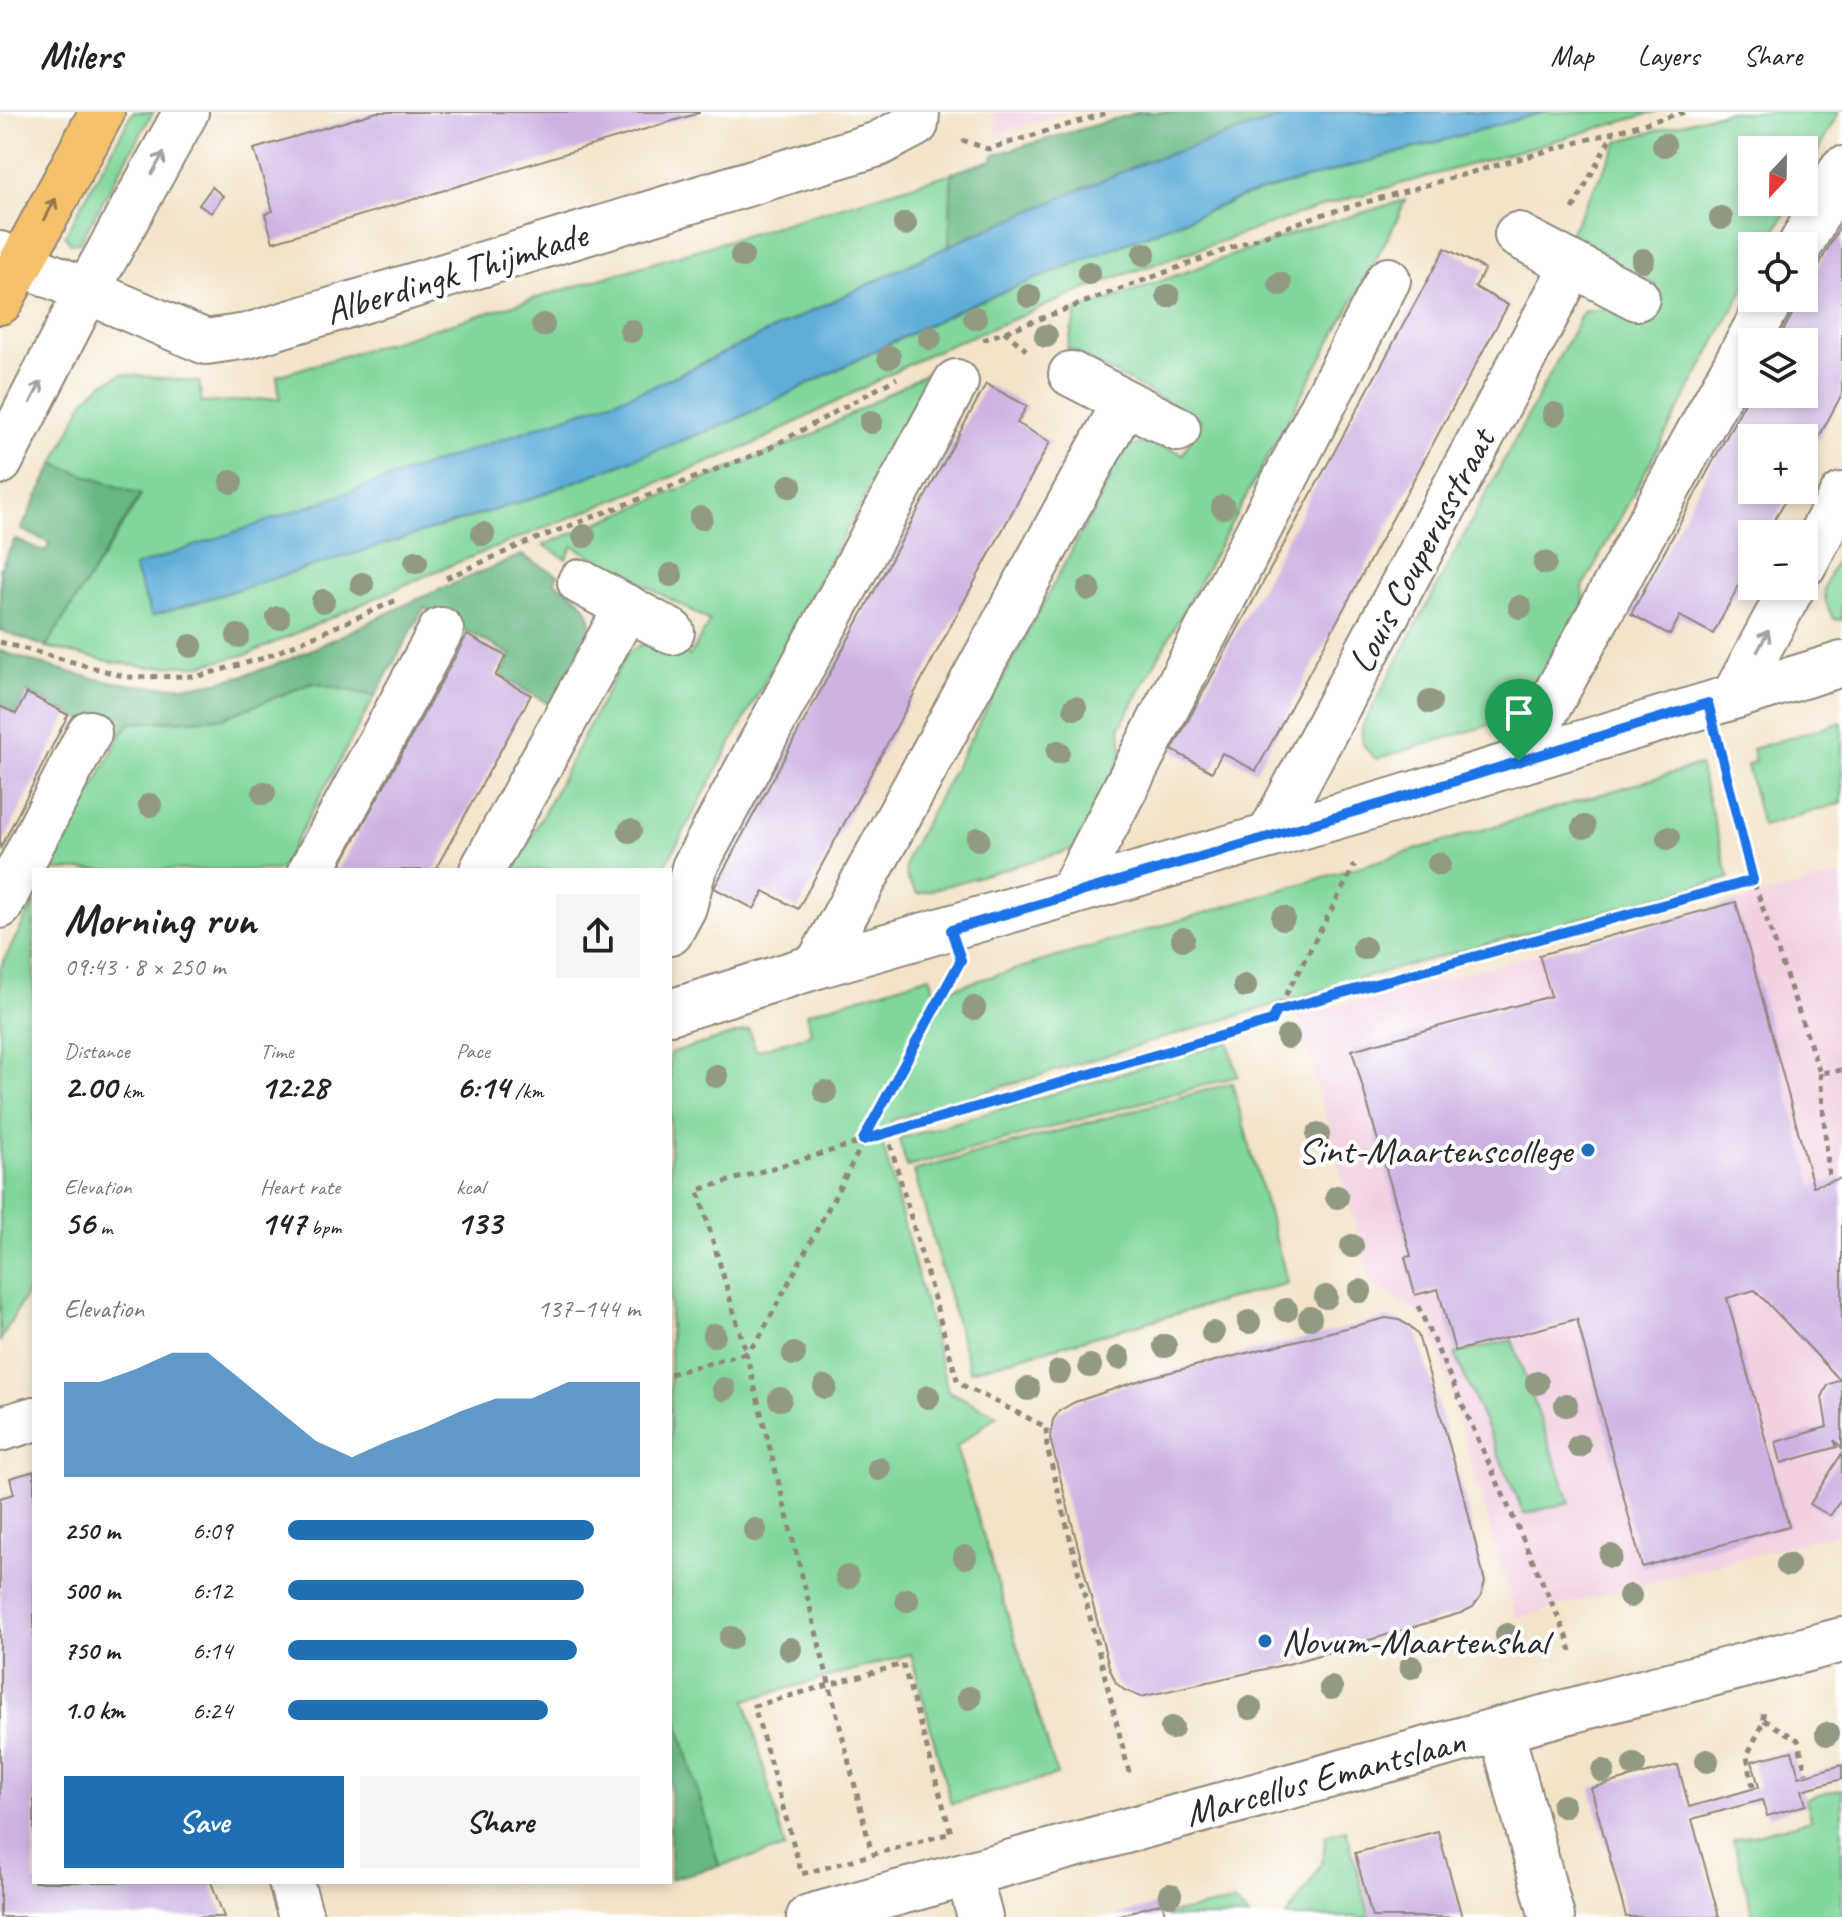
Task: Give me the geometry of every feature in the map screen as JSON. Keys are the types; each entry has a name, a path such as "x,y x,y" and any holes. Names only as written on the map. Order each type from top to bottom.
{"main road":[{"path":"0,302 11,258 102,112"}],"street":[{"path":"0,462 87,291 186,112"},
{"name":"Alberdingk Thijmkade","path":"11,258 206,342 247,336 878,144 916,118"},
{"path":"1808,232 1842,169"},
{"path":"1546,251 1637,298"},
{"name":"Louis Couperusstraat","path":"1269,836 1546,251"},
{"path":"1071,893 1388,280"},
{"path":"1519,761 1764,312"},
{"path":"1071,374 1178,429"},
{"path":"672,929 684,907 694,868 956,382"},
{"path":"817,966 1125,402"},
{"path":"1818,539 1842,495"},
{"path":"580,582 672,632"},
{"path":"1721,700 1784,600"},
{"path":"483,868 627,607"},
{"path":"312,868 441,630"},
{"path":"672,1011 1842,664"},
{"path":"0,906 89,733"},
{"path":"0,1429 32,1420"},
{"name":"Marcellus Emantslaan","path":"809,1917 1842,1640"},
{"path":"1501,1729 1552,1917"},
{"path":"968,1874 980,1917"},
{"path":"292,1884 301,1917"}],"path":[{"path":"916,118 988,149 1110,112"},
{"path":"975,343 1317,216 1685,112"},
{"path":"1546,251 1613,133"},
{"path":"445,579 528,542 764,451 903,375"},
{"path":"0,642 127,677 199,676 264,658 403,597"},
{"path":"1721,700 1753,880 1820,1073 1829,1177"},
{"path":"882,1898 746,1353 698,1190 1272,1021 1359,857"},
{"path":"1277,1011 1753,880"},
{"path":"672,1373 746,1353 758,1340 961,960 951,930"},
{"path":"1820,1073 1842,1070"},
{"path":"887,1133 958,1383 1046,1427 1047,1447 1143,1827"},
{"path":"1418,1306 1568,1639 1585,1707"},
{"path":"903,1664 951,1833 872,1855 802,1874 754,1706 903,1664"},
{"path":"1752,1664 1764,1720 1747,1756 1753,1787"},
{"path":"1764,1720 1798,1740 1806,1773"}],"shaded area":[{"path":"992,112 1070,112 998,134"},
{"name":"Sint-Maartenscollege","path":"1842,875 1842,1532 1516,1618 1430,1321 1371,1283 1298,1016"}],"green space":[{"path":"133,112 153,112 80,242 70,243 65,235"},
{"path":"1139,112 1299,112 1145,162 949,246 952,173 992,160 993,155"},
{"path":"1544,112 1656,112 1326,205 1106,281 931,353 752,445 434,572 249,654 200,665 150,667 46,647 141,496 54,464 85,399 103,383 122,374 199,382 202,403 280,398 277,376 952,173 949,246 652,387 142,591 152,616 527,500 733,421 960,309 1246,196"},
{"path":"1724,112 1839,112 1818,151 1818,136 1738,136 1738,216 1783,216 1775,232 1738,232 1738,300 1583,587 1585,621 1534,712 1376,759 1364,745 1362,727 1583,312 1611,307 1636,319 1656,286 1567,239 1619,141"},
{"path":"1405,200 1396,222 1120,727 1122,755 1074,849 918,894 907,876 908,855 1111,477 1106,473 1123,453 1140,444 1183,454 1201,420 1067,348 1077,311 1294,233"},
{"path":"928,372 930,376 665,868 515,868 627,653 645,643 658,642 690,656 710,621 573,546 566,559 544,545 814,434"},
{"path":"54,464 141,495 46,647 0,630 0,569 15,539 45,552 50,543 21,529"},
{"path":"1842,551 1842,620 1834,619 1824,592"},
{"path":"521,555 558,575 554,582 580,600 591,620 592,629 554,707 501,676 511,655 424,608 375,696 312,683 223,718 130,723 119,738 27,692 15,714 0,705 0,651 72,673 122,683 173,687 222,681 318,647 419,598"},
{"path":"312,683 375,696 281,868 52,868 129,723 223,718"},
{"path":"1842,722 1842,803 1762,826 1747,765 1755,761 1752,749"},
{"path":"1699,765 1729,878 1376,974 892,1120 883,1145 948,1391 997,1415 956,1447 1057,1775 951,1804 911,1654 746,1700 785,1848 719,1866 672,1701 672,1052 749,1030 756,1051 811,1034 807,1013 930,976 935,992"},
{"path":"32,906 32,1284 0,1341 0,968"},
{"path":"1228,1042 1238,1076 907,1167 899,1139"},
{"path":"1232,1083 1288,1283 970,1371 914,1171"},
{"path":"1512,1340 1570,1502 1524,1514 1455,1354"},
{"path":"672,1701 719,1866 672,1878"},
{"path":"1842,1789 1842,1917 1754,1917 1733,1840 1811,1820 1806,1798"},
{"path":"1346,1830 1370,1917 1286,1917 1318,1869 1323,1858 1325,1836"},
{"path":"1233,1902 1249,1917 1168,1917 1167,1914"}],"water":[{"path":"1299,112 1544,112 1245,196 960,309 733,421 527,500 152,616 134,567 652,387 949,246 1145,162"}],"building":[{"path":"377,112 699,113 273,242 265,214 273,211 254,149"},
{"path":"212,187 223,196 211,213 199,205"},
{"path":"1842,222 1842,394 1818,439 1818,424 1738,424 1738,504 1783,504 1775,520 1738,520 1738,587 1713,634 1680,616 1670,635 1631,614 1742,408 1818,408 1818,328 1785,328 1793,312 1818,312 1818,267"},
{"path":"1445,248 1485,269 1475,287 1508,305 1256,771 1222,753 1212,772 1172,750"},
{"path":"986,384 1027,406 1017,423 1050,442 798,909 764,891 754,909 714,888"},
{"path":"467,635 506,656 495,676 531,695 436,868 339,868"},
{"path":"27,693 68,715 0,849 0,706 16,714"},
{"name":"Sint-Maartenscollege","path":"1736,902 1813,1186 1842,1178 1842,1448 1834,1440 1837,1447 1781,1463 1776,1442 1827,1427 1822,1397 1828,1385 1840,1380 1755,1290 1727,1298 1789,1526 1642,1567 1577,1319 1455,1351 1438,1289 1415,1295 1405,1257 1411,1256 1352,1050 1551,996 1539,955"},
{"path":"1386,1318 1399,1320 1418,1335 1485,1582 1481,1596 1473,1607 1461,1613 1288,1664 1141,1697 1124,1690 1116,1683 1109,1667 1050,1438 1053,1420 1059,1411 1075,1402 1147,1378"},
{"path":"1842,1453 1842,1498 1830,1516 1810,1504"},
{"path":"32,1472 32,1884 212,1884 224,1917 0,1917 0,1498 14,1494 10,1478"},
{"path":"1792,1751 1799,1777 1842,1765 1842,1779 1802,1790 1806,1805 1767,1816 1762,1800 1692,1819 1719,1917 1626,1917 1591,1788 1678,1765 1689,1807 1759,1787 1752,1761"},
{"path":"1438,1831 1462,1917 1372,1917 1355,1853"},
{"path":"1162,1903 1166,1917 1116,1917 1116,1916"}],"place":[{"name":"Sint-Maartenscollege","path":"1588,1150"},
{"name":"Novum-Maartenshal","path":"1265,1641"}],"route":[{"path":"1708,703 1753,880 1277,1011 1272,1021 863,1140 961,960 951,930 1519,761 1708,703"}]}
